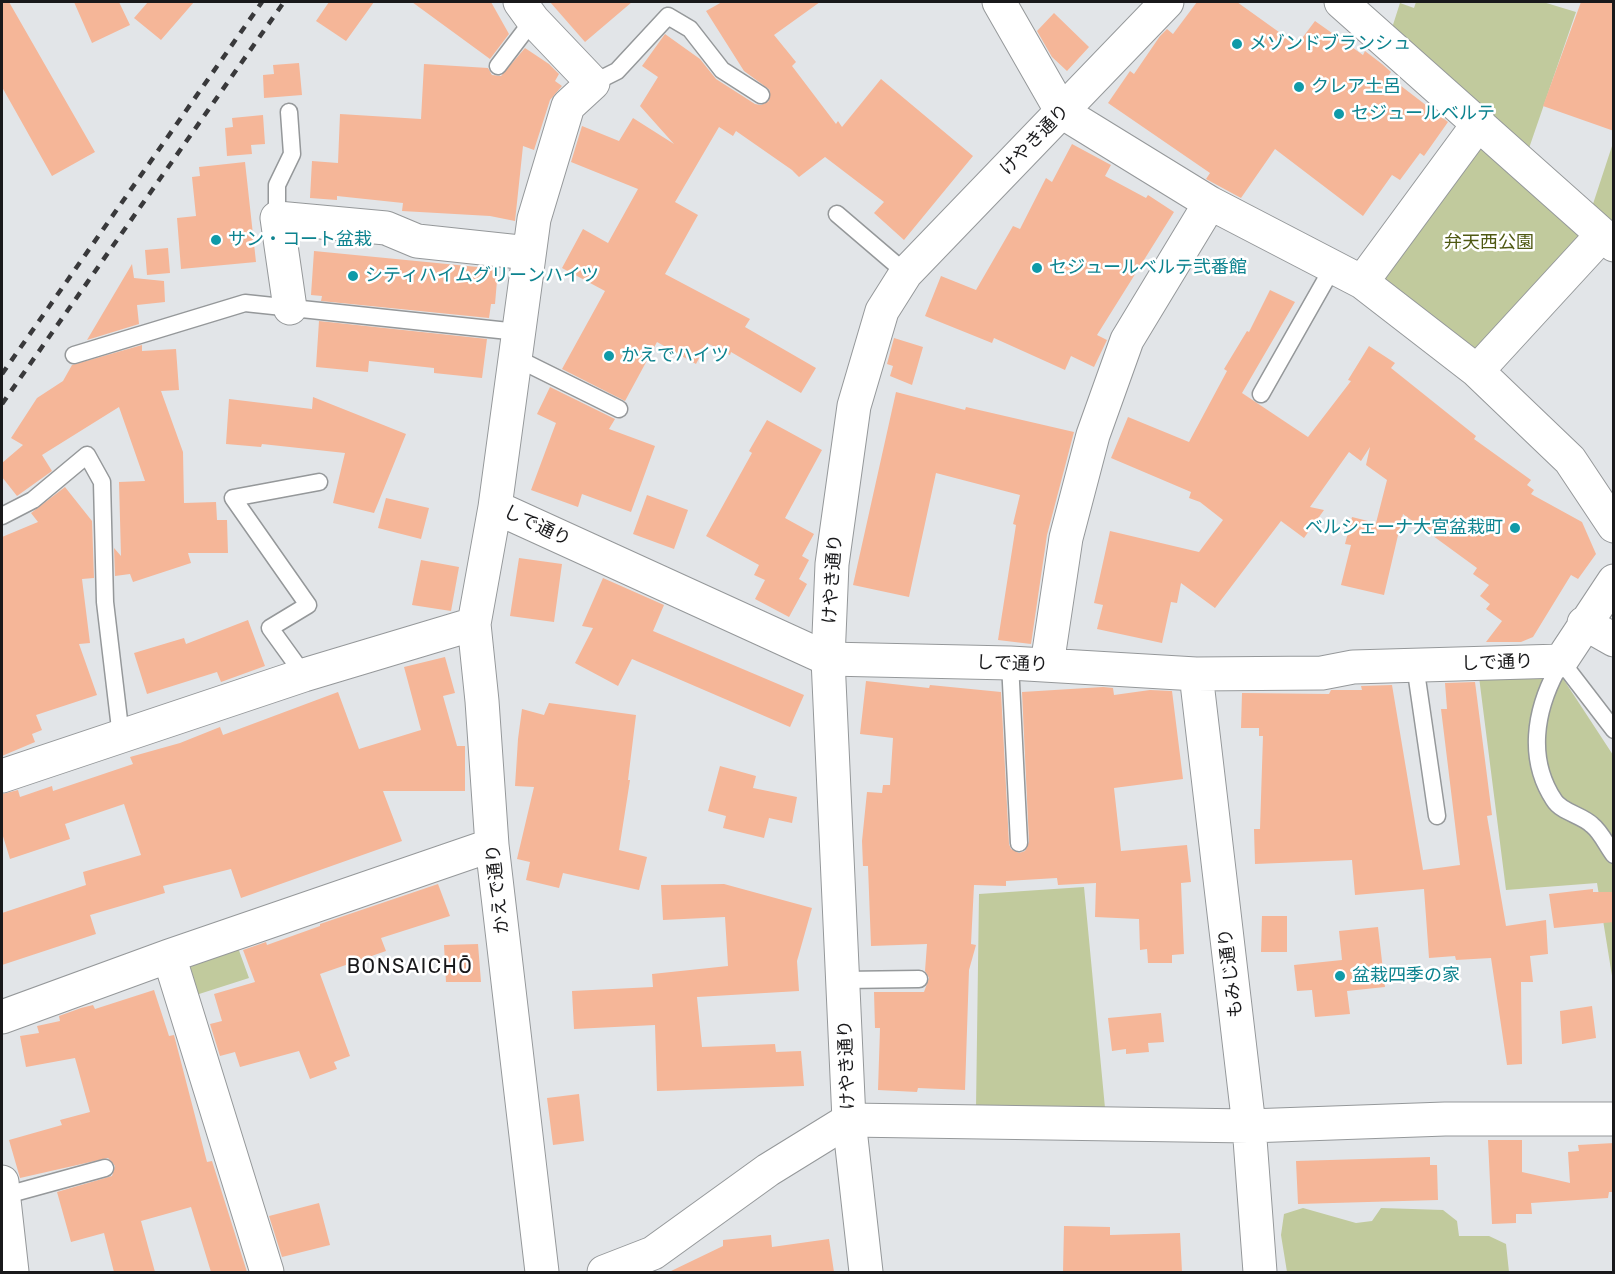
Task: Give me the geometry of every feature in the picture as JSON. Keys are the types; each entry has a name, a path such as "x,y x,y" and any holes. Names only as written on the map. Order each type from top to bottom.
{"street":[{"path":"999,2 1062,112 1210,203 1362,282 1477,371 1570,460 1614,526"},
{"name":"けやき通り","path":"866,1272 849,1120 828,659 832,564 854,406 882,311 906,273 1167,2"},
{"path":"1341,2 1608,240 1477,371"},
{"path":"534,8 593,83"},
{"name":"かえで通り","path":"542,1272 492,845 474,624 495,507 534,219 568,106 593,83"},
{"path":"1362,282 1479,123"},
{"path":"1047,665 1066,537 1093,435 1127,340 1210,203"},
{"path":"290,308 278,218 386,228 417,241 529,253"},
{"name":"しで通り","path":"495,507 828,659 1010,663 1196,674 1322,673 1353,667 1415,665 1559,665"},
{"path":"1559,665 1584,623 1614,581"},
{"path":"1584,623 1614,640"},
{"path":"2,776 304,675 474,624"},
{"name":"もみじ通り","path":"1196,674 1249,1126 1260,1272"},
{"path":"2,1017 169,956 492,845"},
{"path":"169,956 267,1272"},
{"path":"604,1272 653,1252 768,1170 849,1120 1249,1126 1445,1119 1614,1119"},
{"path":"2,1189 12,1272"}],"lane":[{"path":"498,66 534,8"},
{"path":"593,83 617,71 668,16 690,29 722,70 761,95"},
{"path":"278,218 276,185 292,154 289,112"},
{"path":"837,214 906,273"},
{"path":"1261,394 1333,267"},
{"path":"74,355 245,303 516,344 620,409"},
{"path":"2,516 33,501 87,455 102,482 105,602 121,736"},
{"path":"304,675 270,628 308,605 233,498 319,482"},
{"path":"1010,663 1019,843"},
{"path":"1415,665 1437,816"},
{"path":"1614,730 1559,665 1545,692 1538,719 1536,758 1554,802 1592,825 1614,855"},
{"path":"843,980 919,979"},
{"path":"2,1189 105,1168"}],"green space":[{"path":"1416,2 1543,2 1576,12 1528,151 1391,31 1400,3 1414,8"},
{"path":"1613,143 1613,227 1592,207"},
{"name":"弁天西公園","path":"1474,147 1489,147 1585,240 1486,347 1469,354 1381,281"},
{"path":"1560,674 1613,755 1613,982 1597,883 1506,890 1479,677"},
{"path":"1084,887 1105,1108 976,1108 979,894"},
{"path":"237,945 249,978 196,995 188,972 194,959"},
{"path":"1303,1208 1356,1223 1372,1221 1381,1208 1443,1210 1457,1221 1459,1236 1489,1236 1506,1244 1509,1272 1287,1272 1281,1235 1284,1214"}],"building":[{"path":"2,2 9,2 95,152 52,176 2,87"},
{"path":"74,2 119,2 130,25 92,43"},
{"path":"148,2 194,2 161,40 134,18"},
{"path":"329,2 374,2 346,41 316,21"},
{"path":"412,2 491,2 509,34 490,59"},
{"path":"550,2 632,2 585,42"},
{"path":"722,2 820,2 774,35 796,62 792,66 836,124 838,121 842,127 881,79 973,156 904,240 874,213 884,202 825,157 799,177 736,131 733,136 719,127 675,202 698,215 665,274 750,319 745,327 816,368 801,393 731,352 730,355 707,343 696,364 657,342 625,401 562,369 605,291 562,268 583,229 608,243 638,189 571,162 582,126 619,141 633,118 674,144 640,106 658,77 642,66 665,34 700,59 716,79 755,104 761,105 769,101 770,90 744,71 706,11"},
{"path":"1197,2 1237,2 1297,45 1315,21 1363,55 1365,51 1391,72 1388,76 1448,122 1424,156 1420,153 1400,180 1392,175 1363,216 1275,149 1241,198 1206,179 1210,173 1108,103 1130,71 1134,74 1160,36 1167,29 1173,34"},
{"path":"1581,2 1614,2 1614,131 1543,106"},
{"path":"1054,13 1089,47 1067,71 1052,57 1037,31"},
{"path":"525,48 549,64 559,74 555,81 562,86 550,100 534,150 523,146 515,221 490,216 402,211 403,203 337,196 337,200 310,198 312,161 338,163 340,114 421,119 424,64 488,68 492,75 501,76"},
{"path":"299,63 302,95 264,98 263,75 274,74 273,65"},
{"path":"263,115 265,144 251,145 252,154 227,156 225,128 233,127 232,118"},
{"path":"1072,144 1111,165 1105,176 1146,198 1148,195 1174,212 1097,335 1107,340 1094,367 1071,356 1065,370 994,338 992,343 925,316 941,276 976,290 1013,226 1020,229 1046,178 1052,182"},
{"path":"245,162 256,262 181,269 177,218 196,216 192,177 200,176 199,167"},
{"path":"168,248 170,273 147,275 145,250"},
{"path":"314,251 498,269 495,304 491,304 489,318 321,301 322,296 311,295"},
{"path":"132,264 134,278 164,281 165,302 137,305 139,324 87,340"},
{"path":"1270,290 1295,302 1242,393 1308,437 1351,381 1348,380 1369,346 1395,363 1391,368 1476,436 1474,439 1531,480 1527,485 1534,490 1531,494 1582,522 1596,554 1578,579 1571,575 1533,637 1521,642 1486,642 1502,621 1486,609 1490,604 1480,596 1489,585 1473,574 1477,568 1403,514 1384,595 1341,585 1351,545 1345,544 1352,517 1376,523 1387,480 1366,465 1370,447 1361,461 1349,452 1310,507 1324,510 1304,538 1281,521 1215,608 1181,583 1177,603 1171,602 1162,643 1097,629 1103,605 1094,603 1110,531 1199,552 1223,520 1200,502 1189,498 1191,492 1111,458 1128,417 1189,442 1227,371 1224,369 1247,331 1249,332"},
{"path":"319,321 487,339 482,378 434,373 434,368 369,361 368,372 316,367"},
{"path":"894,338 923,347 912,385 890,376 893,366 887,364"},
{"path":"142,345 142,351 176,349 179,390 161,391 183,452 184,503 216,502 217,520 227,520 228,553 188,553 191,563 133,582 130,574 115,576 114,548 121,556 119,482 145,481 119,407 42,455 52,471 17,496 2,477 2,463 23,445 11,438 37,398 63,381 72,365"},
{"path":"550,387 615,419 609,429 655,446 631,512 582,494 578,507 531,490 556,423 537,414"},
{"path":"896,392 965,410 966,407 1074,432 1047,535 1031,644 998,640 1016,525 1013,524 1020,495 936,473 909,597 853,585"},
{"path":"313,397 406,434 374,513 333,503 345,453 262,444 261,447 226,444 229,399 312,409"},
{"path":"767,420 822,450 785,518 814,534 802,556 809,560 799,579 807,584 789,617 755,599 765,580 754,575 759,565 706,536 752,453 749,451"},
{"path":"65,487 92,521 94,578 82,579 90,643 79,644 97,695 36,715 42,730 32,734 35,742 2,756 2,537 38,522 31,513"},
{"path":"647,495 688,510 674,549 633,534"},
{"path":"386,498 429,508 421,539 378,528"},
{"path":"519,558 562,564 554,622 510,616"},
{"path":"421,560 459,567 451,611 412,605"},
{"path":"603,578 664,605 653,631 804,695 790,727 632,659 618,686 575,663 593,628 582,626"},
{"path":"248,620 265,666 221,682 217,672 147,694 134,653 184,638 186,644"},
{"path":"445,657 455,693 443,696 457,746 465,746 465,791 383,791 402,841 241,898 231,869 163,886 165,893 90,915 96,934 2,965 2,913 86,885 83,872 141,855 124,804 65,824 70,839 10,859 2,833 2,794 18,790 20,797 52,786 53,791 133,764 130,757 180,743 220,727 223,735 338,692 359,749 421,730 404,667"},
{"path":"866,681 929,688 930,685 1001,692 1009,844 1011,849 1019,853 1025,851 1029,842 1022,692 1103,687 1113,688 1114,695 1150,690 1172,691 1183,779 1114,788 1121,851 1187,845 1191,882 1181,883 1184,954 1172,955 1172,963 1148,963 1147,949 1140,950 1139,919 1095,917 1096,883 1058,885 1057,878 1006,881 1006,886 974,885 971,944 976,945 969,970 965,1090 918,1088 917,1092 878,1090 880,1028 875,1028 874,992 924,992 929,978 925,971 927,944 871,946 868,866 863,866 862,841 867,792 882,793 883,785 890,785 893,738 860,734"},
{"path":"1475,682 1492,815 1487,816 1506,926 1546,920 1548,954 1530,956 1533,982 1521,982 1522,1064 1507,1065 1491,958 1456,960 1455,956 1429,958 1424,889 1355,895 1352,860 1255,864 1254,829 1260,829 1263,736 1259,736 1259,728 1241,728 1242,693 1329,694 1331,690 1362,690 1361,686 1392,685 1423,870 1460,865 1441,709 1447,709 1445,683"},
{"path":"549,703 636,715 628,780 630,780 619,850 647,857 639,890 563,873 559,888 526,880 530,862 517,859 534,787 515,786 518,739 522,709 544,715"},
{"path":"720,766 756,776 753,788 797,797 792,823 769,818 764,838 723,828 726,816 708,811"},
{"path":"438,884 450,916 381,938 386,951 320,974 350,1056 334,1062 337,1069 310,1079 299,1051 240,1067 235,1052 220,1056 210,1024 222,1021 214,994 255,982 243,950 266,942 267,945 320,926 320,924"},
{"path":"724,884 812,908 797,961 799,991 697,997 702,1047 775,1044 776,1052 801,1051 804,1086 657,1091 655,1025 574,1029 572,991 653,987 652,974 728,966 725,917 663,920 661,885"},
{"path":"1593,889 1593,892 1614,892 1614,922 1554,928 1549,894"},
{"path":"1262,916 1287,916 1287,952 1261,952"},
{"name":"盆栽四季の家","path":"1378,927 1385,987 1347,991 1350,1014 1315,1017 1312,990 1297,991 1294,965 1342,960 1339,931"},
{"path":"478,944 481,982 446,982 444,945"},
{"path":"154,990 169,1036 174,1035 207,1162 212,1161 247,1272 211,1272 191,1207 141,1221 155,1272 114,1272 104,1233 71,1242 57,1192 112,1176 115,1166 108,1158 20,1178 9,1140 62,1125 60,1120 90,1112 75,1058 26,1067 20,1036 39,1033 37,1026 60,1021 59,1016 81,1008 93,1005 95,1009"},
{"path":"1592,1006 1596,1038 1562,1044 1560,1011"},
{"path":"1161,1013 1164,1042 1148,1043 1149,1052 1126,1054 1126,1049 1112,1051 1108,1018"},
{"path":"579,1094 584,1141 553,1145 547,1098"},
{"path":"1488,1140 1522,1140 1522,1172 1570,1183 1568,1152 1579,1151 1578,1145 1614,1143 1614,1192 1609,1192 1608,1198 1531,1203 1532,1214 1516,1214 1516,1223 1492,1224"},
{"path":"1430,1157 1430,1165 1437,1165 1438,1200 1298,1204 1296,1161"},
{"path":"319,1203 330,1245 282,1257 269,1216"},
{"path":"1064,1226 1110,1227 1110,1235 1180,1233 1182,1272 1063,1272"},
{"path":"771,1235 772,1247 829,1239 834,1272 669,1272 723,1246 723,1240"}],"railway":[{"path":"2,374 262,2"},
{"path":"2,404 284,2"}],"place":[{"name":"メゾンドブランシュ","path":"1237,44"},
{"name":"クレア土呂","path":"1299,87"},
{"name":"セジュールベルテ","path":"1339,114"},
{"name":"サン・コート盆栽","path":"216,240"},
{"name":"セジュールベルテ弐番館","path":"1037,268"},
{"name":"シティハイムグリーンハイツ","path":"353,276"},
{"name":"かえでハイツ","path":"609,356"},
{"name":"ベルシェーナ大宮盆栽町","path":"1515,528"},
{"name":"盆栽四季の家","path":"1340,976"}],"district":[{"name":"BONSAICHŌ","path":"410,967"}]}
